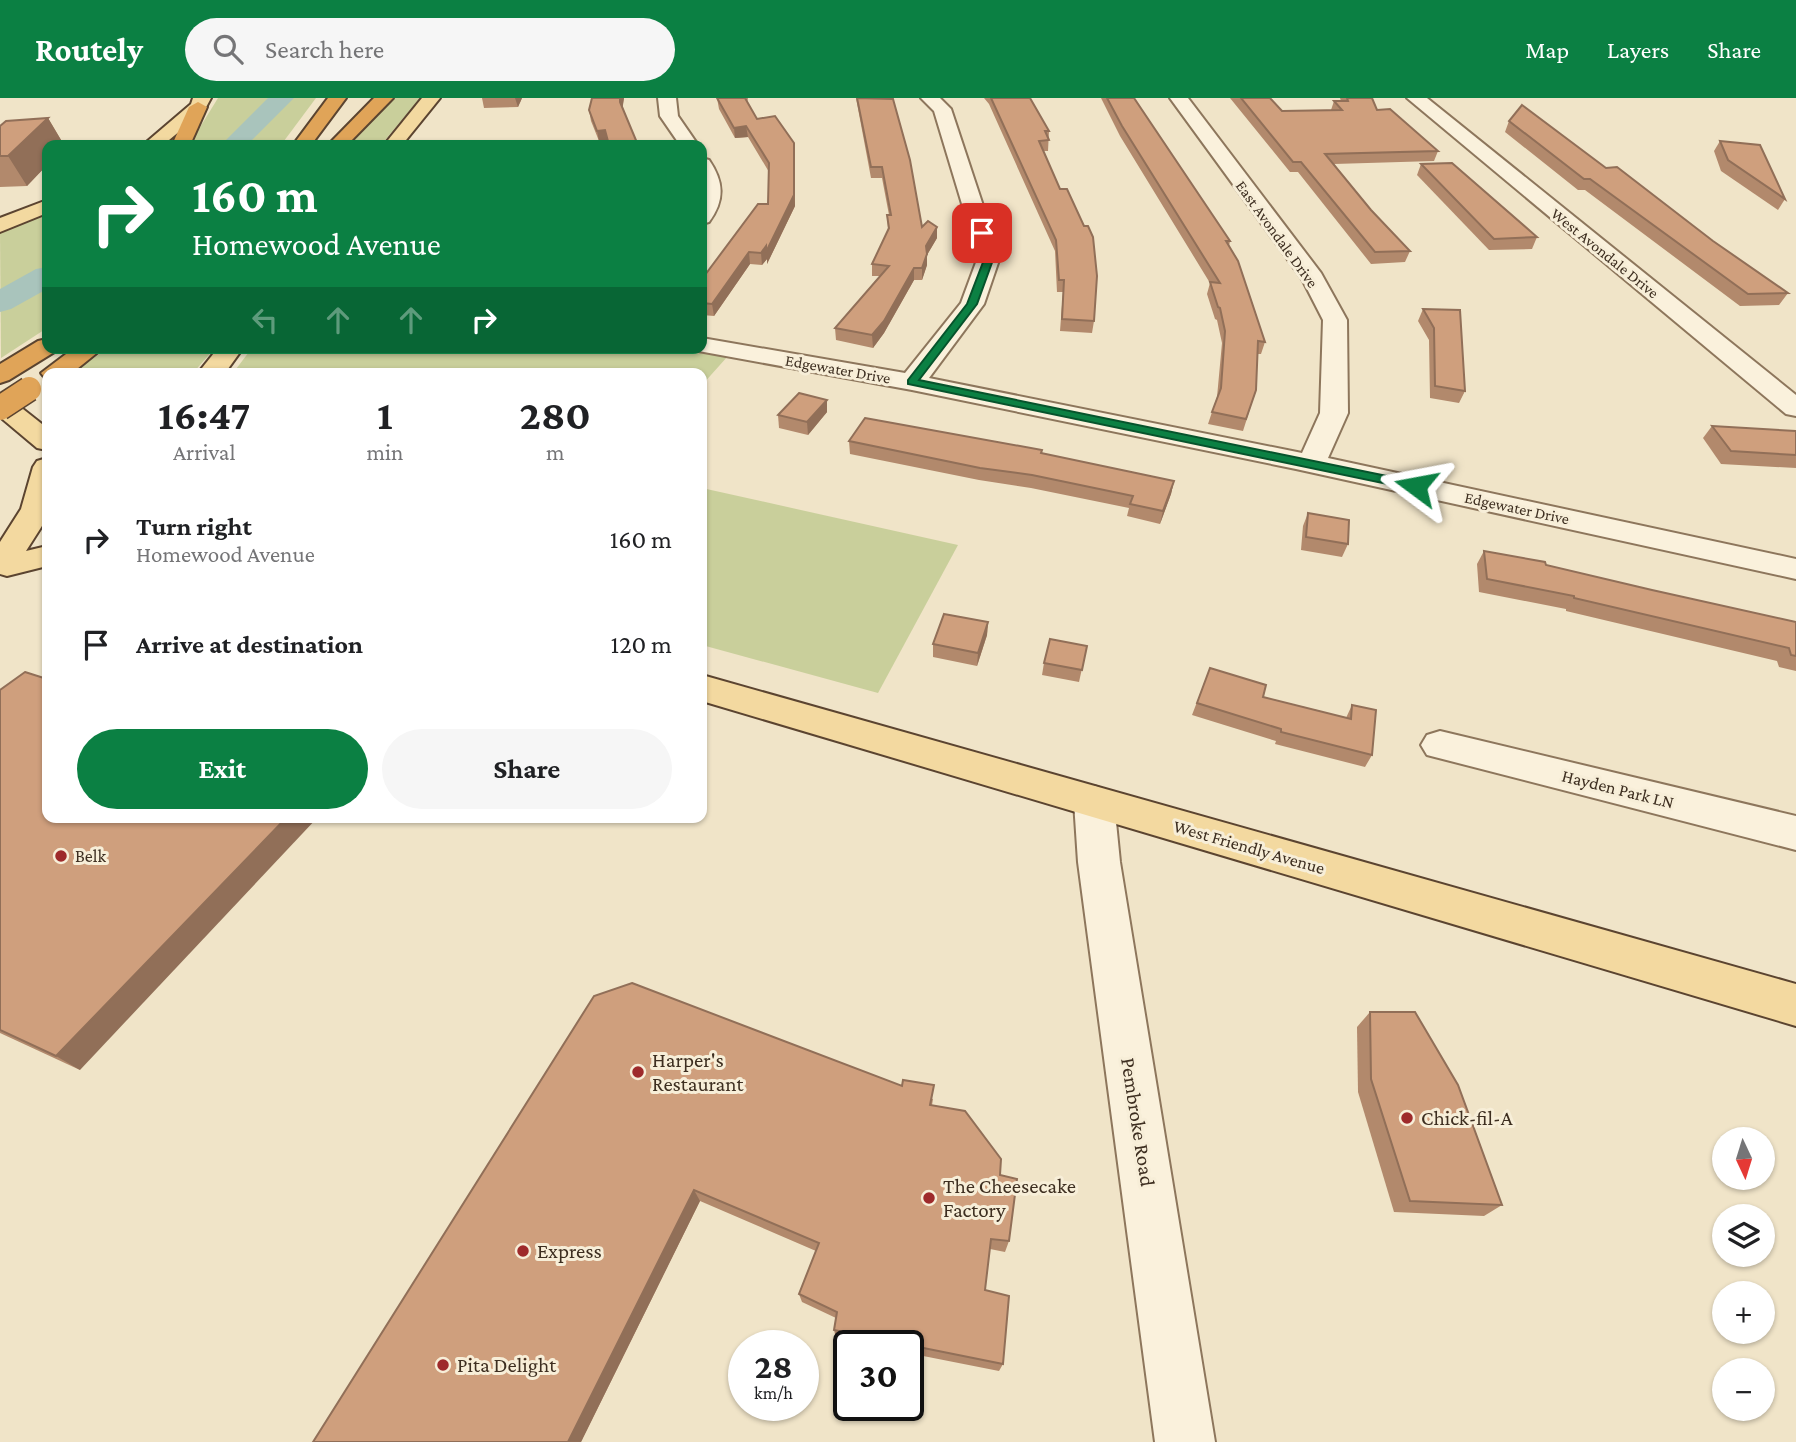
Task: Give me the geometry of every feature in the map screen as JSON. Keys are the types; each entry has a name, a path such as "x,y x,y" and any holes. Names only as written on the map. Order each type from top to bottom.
{"highway":[{"path":"306,140 337,98"},
{"path":"338,140 363,98"},
{"path":"340,140 384,98"},
{"path":"183,140 200,102"},
{"path":"9,369 42,344"},
{"path":"9,369 42,349"},
{"path":"61,368 82,354"},
{"path":"0,406 38,383"}],"main road":[{"path":"397,140 431,98"},
{"path":"158,140 200,102"},
{"path":"0,226 42,208"},
{"path":"215,368 226,354"},
{"path":"0,406 42,438"},
{"path":"4,569 7,555 38,505 42,488"},
{"path":"4,569 42,543"},
{"path":"4,569 42,558"},
{"name":"West Friendly Avenue","path":"707,689 1796,1004"}],"street":[{"path":"667,98 669,116 686,140"},
{"path":"912,382 972,304 989,257 942,109 930,98"},
{"name":"East Avondale Drive","path":"1179,98 1313,278 1335,320 1334,413 1312,463"},
{"name":"West Avondale Drive","path":"1416,98 1796,408"},
{"path":"707,172 712,179 712,201 707,210"},
{"name":"Edgewater Drive","path":"707,346 912,382 1312,463 1796,569"},
{"name":"Hayden Park LN","path":"1440,745 1796,833"},
{"name":"Pembroke Road","path":"1094,802 1099,862 1185,1442"}],"green space":[{"path":"218,98 316,98 285,140 192,140"},
{"path":"390,98 420,98 385,140 352,140"},
{"path":"42,214 42,331 1,358 0,232"},
{"path":"99,354 210,354 197,368 79,368"},
{"path":"247,354 707,354 728,356 707,379 707,368 237,368"},
{"path":"707,489 958,545 878,693 707,646"}],"building":[{"path":"592,98 620,98 636,140 608,140 605,130 597,131 589,110"},
{"path":"717,98 745,98 757,119 775,116 794,143 794,195 766,252 766,246 761,253 749,252 712,304 707,304 707,272 758,204 768,204 769,163 746,126 734,128"},
{"path":"857,98 893,99 910,160 922,227 928,221 937,227 926,246 927,254 922,268 914,268 884,321 872,335 835,328 889,266 872,264 889,228 887,215 891,215 882,167 871,167"},
{"path":"991,98 1030,98 1049,131 1045,131 1049,140 1039,141 1060,189 1067,189 1084,226 1088,226 1093,237 1097,276 1094,321 1062,319 1064,280 1059,280 1056,240"},
{"path":"1107,98 1134,98 1230,241 1226,241 1238,261 1265,342 1258,341 1256,390 1246,419 1212,412 1221,388 1225,331 1210,282 1220,283"},
{"path":"1241,98 1270,98 1282,111 1342,110 1334,101 1372,98 1377,110 1390,109 1438,151 1325,154 1371,210 1410,251 1375,252 1301,162 1293,162"},
{"path":"1522,105 1606,168 1617,167 1713,241 1788,293 1748,294 1590,179 1584,179 1509,121"},
{"path":"48,118 8,156 0,156 0,126 6,121"},
{"path":"1720,141 1760,145 1785,199 1728,160"},
{"path":"1452,163 1537,237 1494,239 1421,164"},
{"path":"1423,309 1460,310 1465,391 1435,386 1434,328"},
{"path":"799,393 827,400 807,422 778,415"},
{"path":"865,418 1042,450 1041,453 1174,481 1163,511 1130,504 1133,496 849,441"},
{"path":"1712,426 1796,431 1796,455 1731,451"},
{"path":"1308,513 1349,520 1348,544 1306,537"},
{"path":"1484,551 1545,562 1546,565 1796,622 1796,656 1791,655 1789,648 1574,596 1487,579"},
{"path":"944,614 988,622 978,653 933,644"},
{"path":"1050,639 1087,646 1082,670 1044,663"},
{"path":"1210,668 1266,685 1263,697 1351,719 1352,705 1376,710 1372,755 1281,732 1281,729 1197,703"},
{"path":"25,672 42,677 42,823 281,823 56,1056 0,1030 0,690"},
{"path":"632,983 902,1086 903,1080 934,1085 930,1105 965,1111 1001,1159 1000,1175 1017,1179 1009,1241 991,1239 985,1290 1009,1296 1003,1364 924,1348 924,1330 834,1330 837,1312 799,1294 819,1243 694,1190 568,1442 313,1442 594,996"},
{"path":"1370,1012 1415,1012 1458,1085 1502,1205 1410,1201 1371,1079"}],"waterway":[{"path":"238,140 282,98"},
{"path":"0,302 42,279"}],"place":[{"name":"Belk","path":"61,856"},
{"name":"Harper's Restaurant","path":"638,1072"},
{"name":"Chick-fil-A","path":"1407,1118"},
{"name":"The Cheesecake Factory","path":"929,1198"},
{"name":"Express","path":"523,1251"},
{"name":"Pita Delight","path":"443,1365"}],"route":[{"path":"982,233 989,257 972,304 912,382 1416,486"}]}
